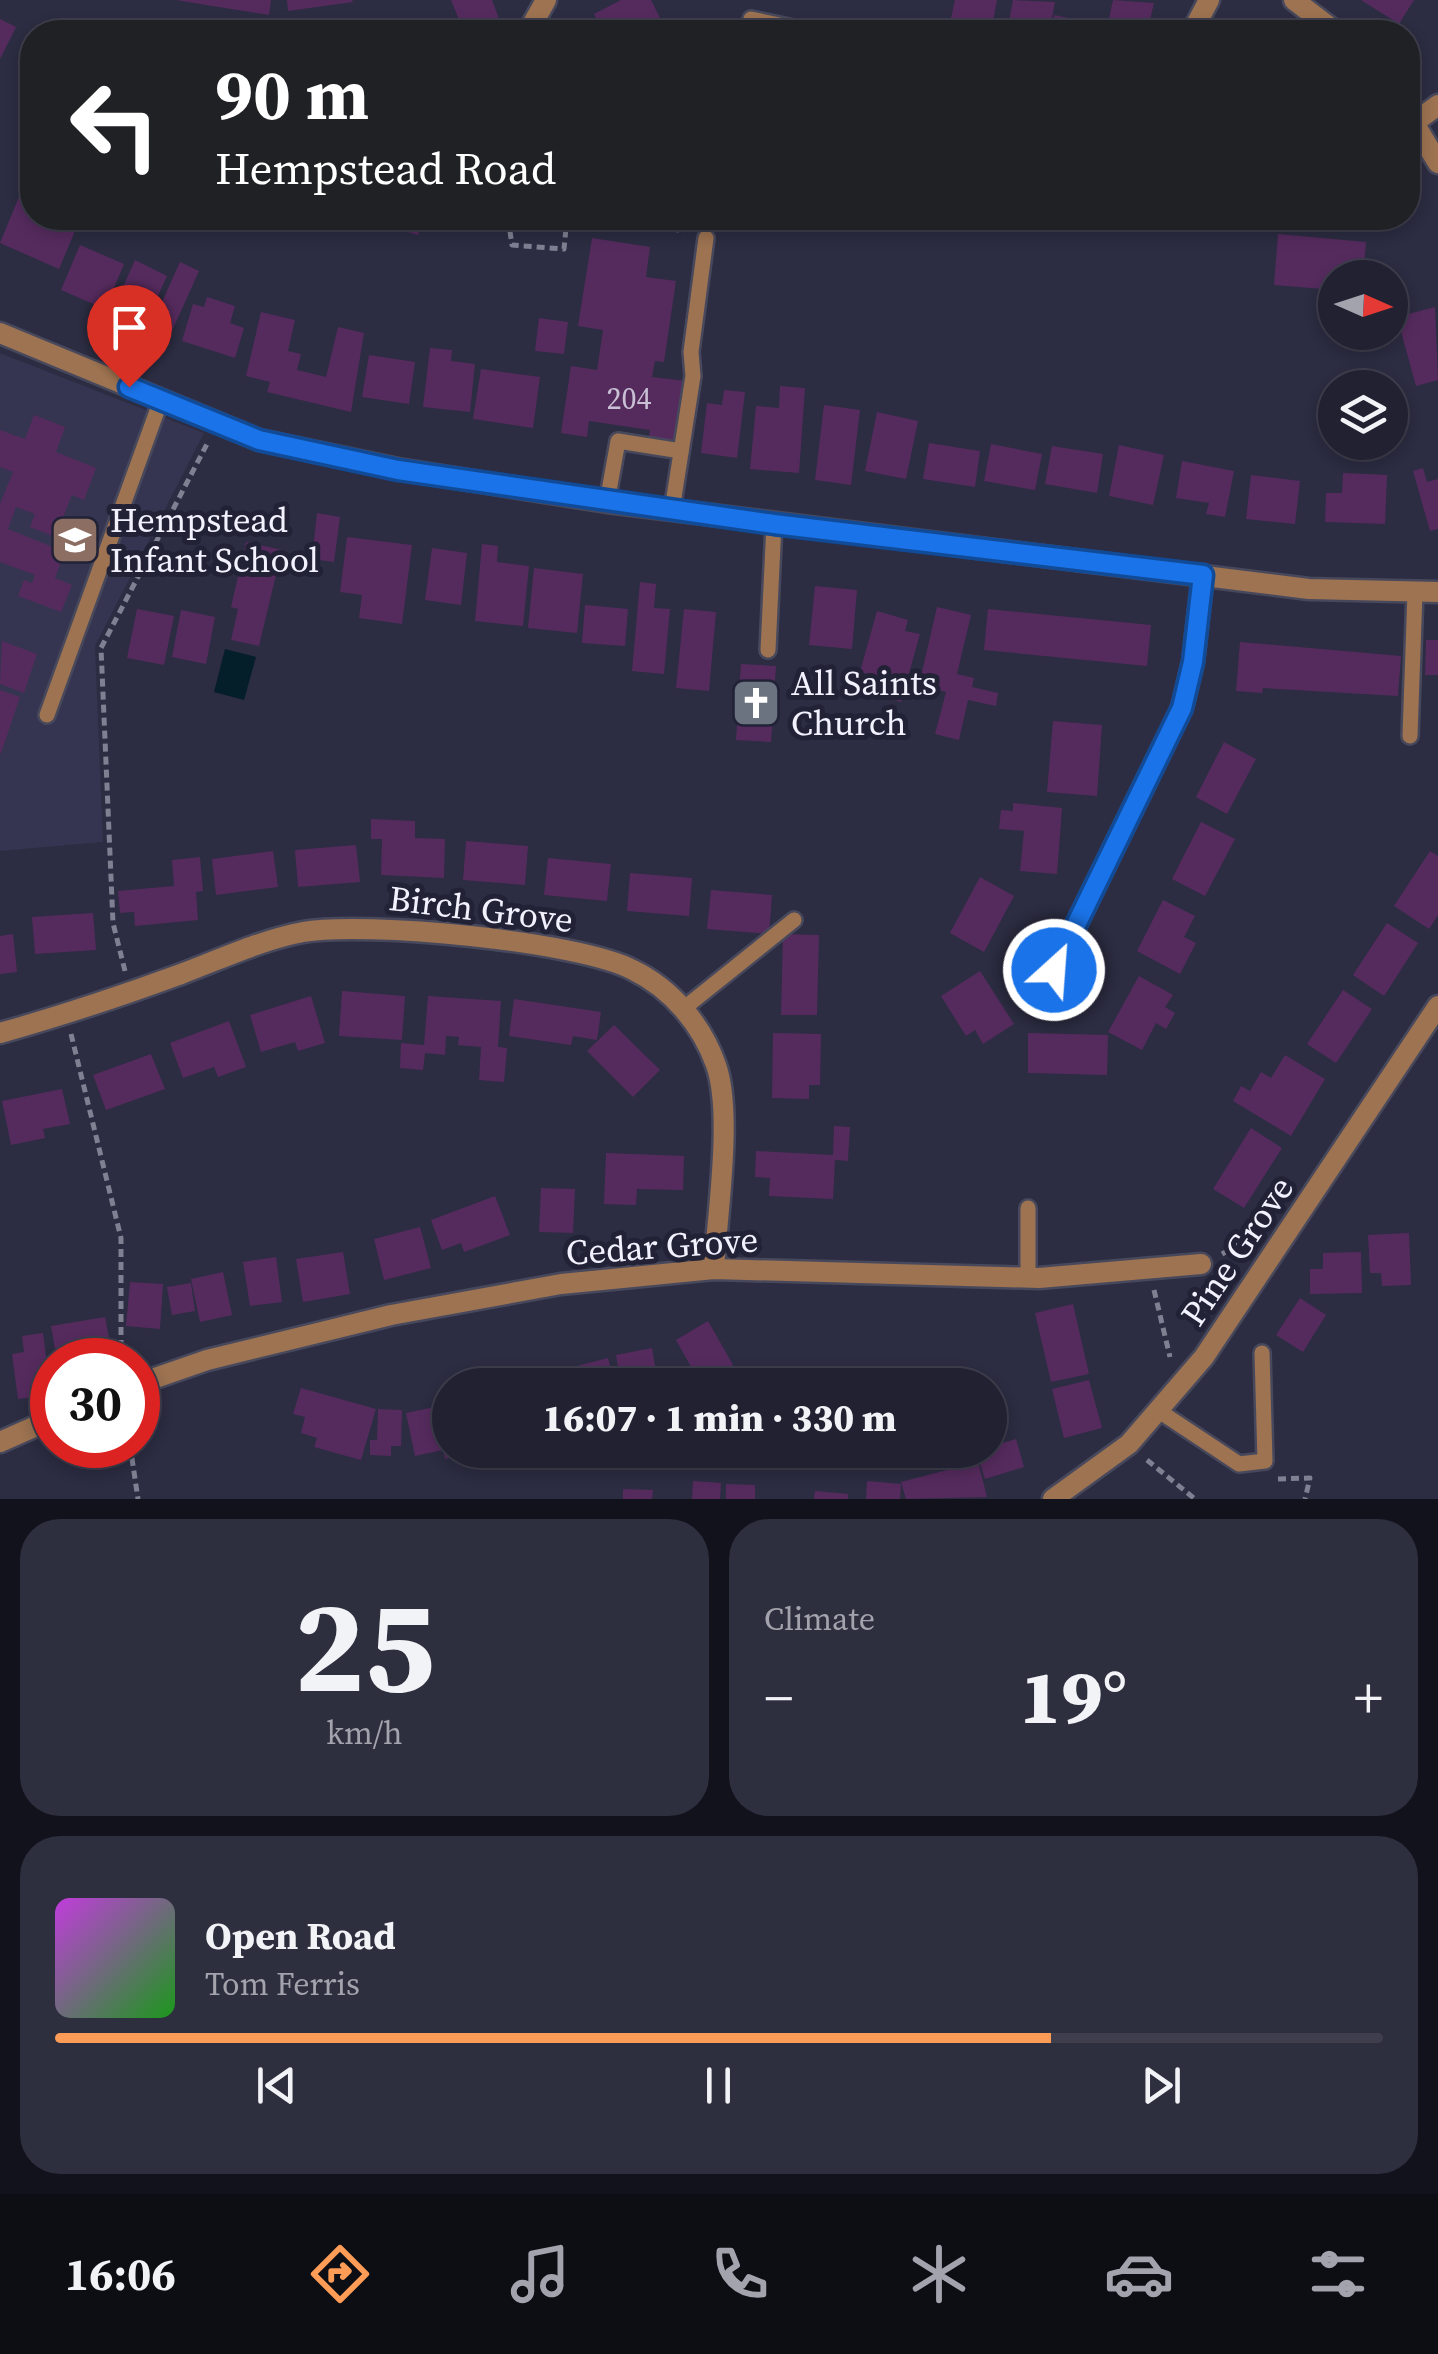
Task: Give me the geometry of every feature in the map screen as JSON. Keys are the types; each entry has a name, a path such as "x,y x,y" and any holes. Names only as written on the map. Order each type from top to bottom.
{"street":[{"path":"1294,0 1320,20"},
{"path":"1420,133 1438,163"},
{"path":"0,333 217,424 294,450 607,502 774,524 1309,589 1438,592"},
{"path":"1054,970 1182,708 1193,662 1203,575"},
{"name":"Birch Grove","path":"0,1033 66,1015 274,939 322,929 378,928 610,960 651,980 684,1009 710,1048 722,1096 714,1270"},
{"name":"Pine Grove","path":"1053,1499 1128,1444 1178,1389 1263,1272 1438,1006"},
{"name":"Cedar Grove","path":"160,1376 207,1360 408,1311 561,1284 714,1270 1028,1278 1201,1264"},
{"path":"0,1442 30,1429"}],"lane":[{"path":"751,19 756,20"},
{"path":"672,510 694,376 691,352 706,238"},
{"path":"47,715 162,400"},
{"path":"607,502 618,441 681,452"},
{"path":"768,650 774,524"},
{"path":"1410,736 1415,592"},
{"path":"684,1009 794,920"},
{"path":"1028,1208 1028,1278"},
{"path":"1159,1411 1239,1464 1265,1461 1262,1353"}],"path":[{"path":"510,230 512,245 564,250 566,230"},
{"path":"678,230 706,238"},
{"path":"130,993 114,923 101,648 217,424"},
{"path":"66,1015 121,1238 121,1338"},
{"path":"1149,1270 1178,1389"},
{"path":"1128,1444 1195,1499"},
{"path":"1265,1461 1277,1478 1310,1478 1305,1499"},
{"path":"133,1468 138,1499"}],"shaded area":[{"name":"Hempstead Infant School","path":"0,353 204,433 95,646 103,842 0,851"},
{"path":"225,649 256,657 244,700 214,692"}],"building":[{"path":"176,0 271,0 269,15"},
{"path":"287,0 352,0 353,2 288,11"},
{"path":"451,0 492,0 499,19 496,20 459,20"},
{"path":"621,0 651,0 661,20 597,20 594,14"},
{"path":"955,0 997,0 993,20 951,20"},
{"path":"1013,0 1055,2 1051,20 1009,20"},
{"path":"1113,0 1154,3 1150,20 1109,20"},
{"path":"1361,0 1414,0 1402,20 1393,20"},
{"path":"1054,15 1078,20 1053,20"},
{"path":"0,19 16,27 0,59"},
{"path":"20,194 20,230 75,231 59,269 0,243"},
{"path":"1278,234 1366,242 1364,260 1318,260 1318,289 1274,285"},
{"path":"592,238 650,247 646,277 676,281 664,362 655,361 652,377 686,381 676,446 648,442 650,430 589,421 587,437 561,433 571,366 597,370 603,330 578,326"},
{"path":"80,245 124,264 105,309 61,290"},
{"path":"135,260 167,276 143,328 111,314"},
{"path":"180,262 199,271 167,342 148,333"},
{"path":"207,297 235,306 230,323 244,328 235,358 182,341 193,304 204,307"},
{"path":"1435,307 1438,380 1416,386 1406,350 1408,314"},
{"path":"261,312 295,320 288,351 301,354 297,370 326,377 338,327 364,333 351,412 267,392 270,382 246,376"},
{"path":"539,318 568,322 564,354 535,351"},
{"path":"430,348 452,350 451,361 475,364 470,412 423,407"},
{"path":"369,355 415,362 409,404 362,397"},
{"path":"481,369 540,377 533,428 473,419"},
{"path":"780,386 805,388 799,473 750,469 756,406 779,408"},
{"path":"724,390 745,392 737,458 701,453 707,403 722,405"},
{"path":"824,405 860,410 851,485 815,480"},
{"path":"877,412 918,421 906,479 865,471"},
{"path":"34,415 65,427 56,452 96,468 84,500 72,495 55,537 30,527 35,514 16,507 8,529 65,552 55,578 72,585 61,612 18,596 24,580 32,583 35,575 0,562 0,504 13,472 0,467 0,430 25,439"},
{"path":"929,443 980,451 975,487 923,479"},
{"path":"991,444 1042,454 1035,490 984,481"},
{"path":"1119,445 1164,455 1153,505 1109,496"},
{"path":"1052,446 1103,454 1097,493 1045,484"},
{"path":"1182,461 1234,471 1225,517 1206,514 1209,503 1176,498"},
{"path":"1423,468 1427,482 1438,479 1438,529 1430,531 1413,471"},
{"path":"1343,473 1387,475 1385,524 1325,522 1326,493 1342,493"},
{"path":"1251,475 1300,481 1295,524 1246,519"},
{"path":"317,513 340,517 334,562 312,559"},
{"path":"347,537 412,545 402,624 359,618 362,595 340,592"},
{"path":"246,542 282,550 259,646 231,640 238,609 231,607"},
{"path":"482,544 498,546 497,562 529,566 523,626 475,621"},
{"path":"432,548 467,553 461,605 425,600"},
{"path":"534,568 583,574 577,633 528,628"},
{"path":"640,582 656,584 654,608 670,609 664,674 632,671"},
{"path":"815,586 857,590 852,649 809,645"},
{"path":"585,605 628,609 625,646 582,643"},
{"path":"937,607 971,615 957,674 974,678 972,687 998,693 996,706 968,700 959,740 935,734 946,692 919,685"},
{"path":"137,609 174,616 164,665 127,658"},
{"path":"684,609 716,612 709,691 676,688"},
{"path":"988,609 1151,625 1147,666 984,650"},
{"path":"181,610 215,617 206,664 172,657"},
{"path":"877,611 908,620 905,631 920,634 901,702 886,698 891,681 860,672"},
{"path":"1426,640 1438,640 1438,675 1425,675"},
{"path":"2,641 37,654 24,693 0,684"},
{"path":"1240,642 1401,656 1398,696 1263,688 1262,693 1236,691"},
{"name":"All Saints Church","path":"741,664 776,666 771,742 736,740"},
{"path":"0,690 20,697 1,753 0,753"},
{"path":"1053,721 1102,725 1097,796 1047,792"},
{"path":"1224,742 1256,759 1227,814 1196,797"},
{"path":"1013,803 1062,808 1057,874 1020,871 1024,831 999,829 1001,810 1013,811"},
{"path":"371,819 415,821 415,838 445,839 444,878 381,875 382,839 371,839"},
{"path":"1201,822 1235,839 1205,896 1172,879"},
{"path":"466,841 528,846 525,885 463,880"},
{"path":"356,845 360,882 298,887 295,850"},
{"path":"273,851 278,887 216,895 212,859"},
{"path":"1430,851 1438,856 1438,915 1429,929 1394,906"},
{"path":"200,857 203,891 196,892 198,920 135,926 134,912 120,913 118,891 174,886 172,860"},
{"path":"548,858 611,864 607,901 544,895"},
{"path":"630,873 692,878 689,916 627,911"},
{"path":"980,877 1014,896 984,952 950,933"},
{"path":"711,890 772,895 769,934 707,929"},
{"path":"1163,900 1195,916 1184,937 1196,943 1180,974 1137,951"},
{"path":"93,913 96,950 35,954 32,917"},
{"path":"1387,923 1418,943 1384,996 1353,975"},
{"path":"13,934 17,972 0,974 0,936"},
{"path":"783,934 819,935 817,1015 781,1015"},
{"path":"980,971 1014,1024 983,1044 975,1030 966,1036 941,996"},
{"path":"1139,976 1173,995 1165,1007 1175,1013 1166,1029 1156,1023 1142,1050 1108,1032"},
{"path":"1343,990 1372,1009 1336,1063 1307,1044"},
{"path":"342,991 405,996 402,1040 339,1036"},
{"path":"311,996 325,1043 298,1051 295,1042 261,1052 250,1015"},
{"path":"428,996 501,1001 498,1047 507,1048 504,1082 479,1080 481,1047 458,1045 459,1037 446,1036 445,1055 425,1053 423,1070 400,1068 401,1043 424,1045"},
{"path":"514,999 601,1012 597,1040 573,1036 571,1045 509,1036"},
{"path":"229,1021 246,1067 218,1077 214,1067 183,1078 170,1043"},
{"path":"614,1025 660,1070 633,1097 587,1051"},
{"path":"773,1033 821,1034 820,1085 809,1085 809,1099 772,1098"},
{"path":"1028,1033 1108,1035 1107,1075 1028,1073"},
{"path":"151,1054 165,1089 106,1110 93,1075"},
{"path":"1285,1055 1325,1079 1291,1136 1233,1101 1241,1086 1250,1091 1261,1072 1271,1078"},
{"path":"62,1089 70,1124 43,1129 45,1138 11,1145 2,1101"},
{"path":"834,1126 850,1127 848,1161 835,1160 833,1199 769,1196 770,1178 755,1177 756,1151 833,1155"},
{"path":"1251,1128 1282,1148 1244,1208 1213,1189"},
{"path":"606,1153 684,1156 683,1190 637,1189 636,1205 604,1204"},
{"path":"541,1188 575,1189 573,1233 539,1232"},
{"path":"495,1196 510,1235 464,1252 461,1243 442,1250 431,1220"},
{"path":"420,1227 431,1268 384,1280 374,1239"},
{"path":"1409,1233 1411,1285 1382,1286 1381,1273 1370,1273 1368,1235"},
{"path":"343,1252 350,1294 303,1302 296,1259"},
{"path":"1361,1252 1362,1293 1310,1294 1310,1269 1323,1269 1323,1253"},
{"path":"276,1257 282,1302 250,1306 243,1262"},
{"path":"223,1272 232,1315 200,1322 191,1279"},
{"path":"130,1282 163,1284 160,1329 126,1326"},
{"path":"191,1283 195,1311 172,1315 167,1287"},
{"path":"1300,1298 1326,1315 1303,1352 1276,1335"},
{"path":"1073,1304 1089,1374 1051,1382 1035,1313"},
{"path":"105,1317 109,1338 53,1338 51,1326"},
{"path":"708,1321 733,1365 692,1368 676,1340"},
{"path":"43,1333 44,1338 30,1338 30,1398 18,1399 12,1354 24,1352 22,1336"},
{"path":"652,1348 655,1368 618,1368 616,1355"},
{"path":"608,1358 611,1368 569,1368"},
{"path":"1089,1380 1102,1428 1064,1438 1052,1389"},
{"path":"301,1388 376,1409 361,1460 314,1447 317,1438 301,1433 305,1417 293,1414"},
{"path":"432,1408 432,1452 415,1456 406,1413"},
{"path":"378,1409 402,1410 401,1446 391,1446 391,1456 370,1455 370,1440 377,1440"},
{"path":"1016,1439 1024,1467 985,1479 981,1468 1007,1468 1007,1442"},
{"path":"955,1468 980,1468 987,1497 906,1499 901,1482"},
{"path":"693,1481 721,1483 720,1499 692,1499"},
{"path":"867,1481 901,1484 900,1499 866,1499"},
{"path":"726,1484 755,1485 755,1499 726,1499"},
{"path":"623,1489 653,1490 652,1499 623,1499"},
{"path":"815,1491 848,1494 848,1499 814,1499"}],"place":[{"name":"Hempstead Infant School","path":"75,540"},
{"name":"All Saints Church","path":"756,703"}],"route":[{"path":"129,387 259,440 398,470 774,524 1203,575 1190,684 1182,708 1054,970"}]}
